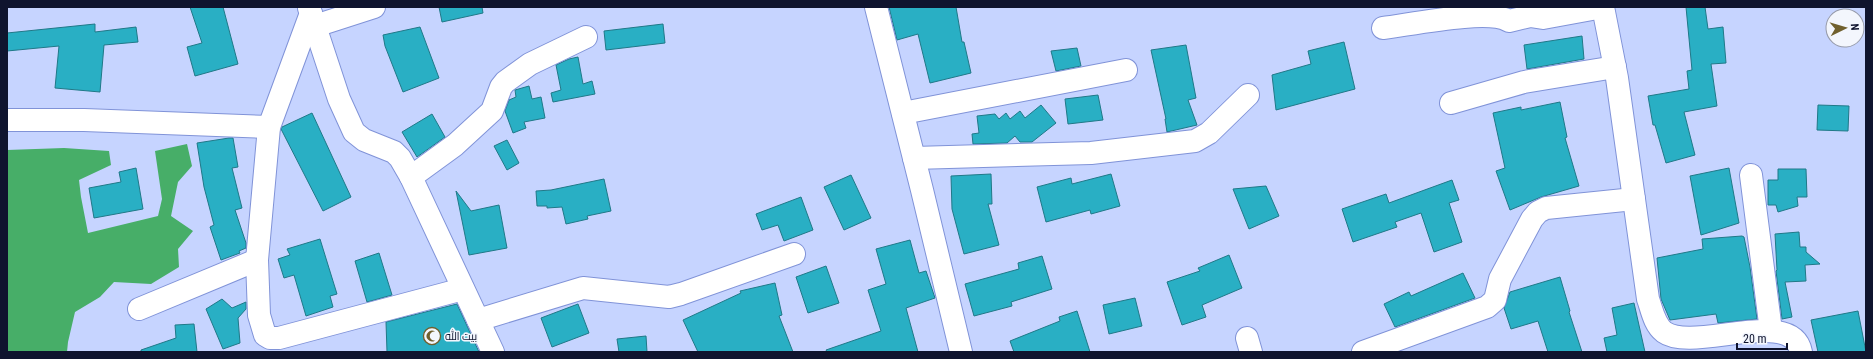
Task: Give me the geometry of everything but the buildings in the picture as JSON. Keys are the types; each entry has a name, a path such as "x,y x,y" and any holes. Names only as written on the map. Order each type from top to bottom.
{"street":[{"path":"312,15 374,7"},
{"path":"876,7 961,352"},
{"path":"1383,28 1465,17 1502,17 1509,21 1530,16 1543,18 1603,7 1615,67 1648,299 1656,323 1664,332 1675,337 1696,337 1771,331 1787,334 1795,340 1800,347 1801,352"},
{"path":"312,15 269,127 257,260 261,324 265,335 270,338 279,338 463,289"},
{"path":"312,15 339,99 354,132 364,140 394,152 400,158 411,177 493,352"},
{"path":"411,177 455,145 492,111 501,87 505,82 530,64 586,37"},
{"path":"1452,103 1524,82 1615,67"},
{"path":"903,114 1126,70"},
{"path":"914,158 1091,153 1195,141 1209,133 1248,95"},
{"path":"7,120 84,120 269,127"},
{"path":"1751,175 1771,331"},
{"path":"1363,352 1487,307 1494,300 1500,279 1532,219 1538,212 1546,208 1634,199"},
{"path":"478,320 583,288 669,297 682,294 794,254"},
{"path":"139,309 257,260"}],"green space":[{"path":"187,144 192,166 178,182 171,216 193,231 178,249 179,267 151,284 114,282 100,297 75,312 67,352 7,352 7,150 64,148 109,151 111,165 79,180 88,233 158,216 162,199 155,151"}],"place":[{"name":"بيت الله","path":"432,336"}]}
